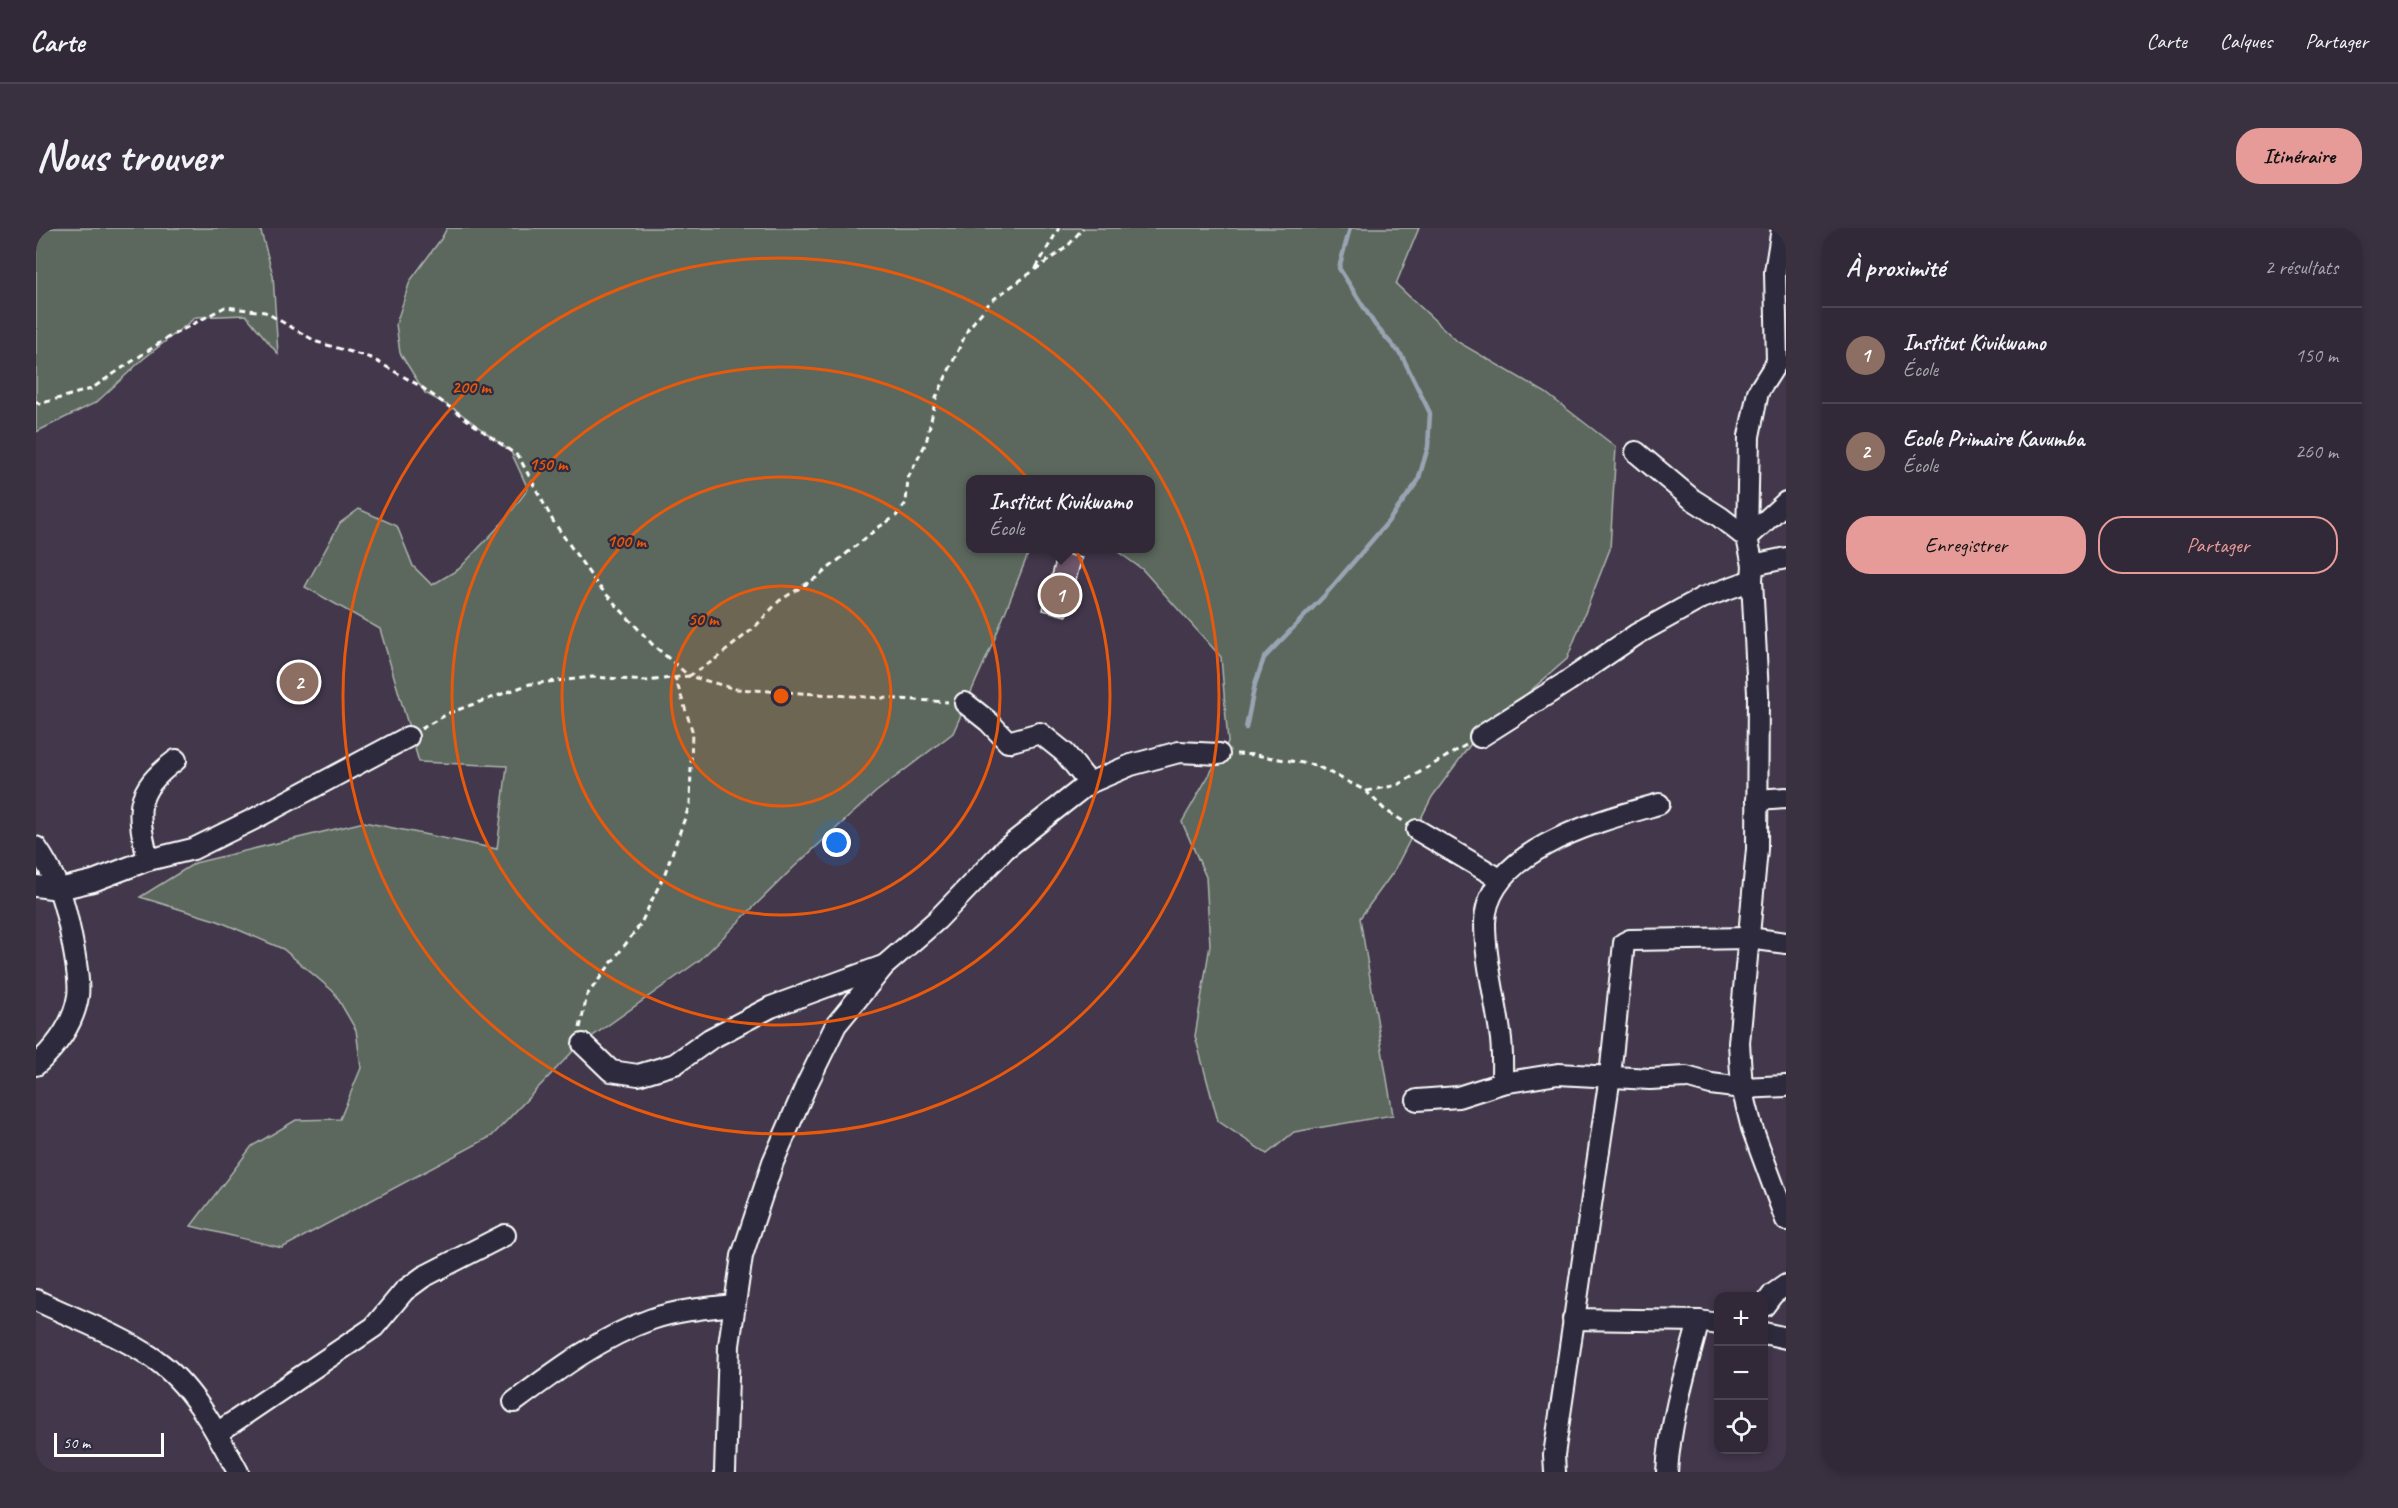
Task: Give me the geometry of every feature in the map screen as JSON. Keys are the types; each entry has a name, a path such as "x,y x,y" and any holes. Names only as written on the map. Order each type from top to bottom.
{"street":[{"path":"1782,228 1775,272 1777,362 1758,392 1749,436 1748,538 1753,572 1758,694 1757,849 1739,1043 1742,1088 1752,1128 1785,1215"},
{"path":"1636,452 1692,500 1748,538"},
{"path":"1748,538 1786,502"},
{"path":"1480,737 1637,634 1702,598 1786,558"},
{"path":"965,703 989,722 1008,742 1040,733 1065,753 1089,783"},
{"path":"36,886 59,889 93,881 148,860 193,849 408,737"},
{"path":"726,1472 729,1345 734,1305 746,1246 773,1162 836,1025 884,966 937,920 1005,849 1089,783 1131,765 1179,752 1219,754"},
{"path":"148,860 140,823 141,803 148,786 157,775 176,760"},
{"path":"1757,800 1786,798"},
{"path":"1502,1083 1501,1036 1485,922 1490,899 1500,879 1523,859 1558,839 1605,820 1659,804"},
{"path":"1417,830 1500,879"},
{"path":"36,847 49,866 59,889 76,962 79,995 68,1027 48,1054 36,1065"},
{"path":"1555,1472 1554,1455 1610,1076 1624,943 1630,940 1749,938 1786,943"},
{"path":"583,1044 611,1071 638,1075 675,1064 710,1039 771,1007 884,966"},
{"path":"1417,1100 1458,1097 1502,1083 1558,1074 1650,1078 1686,1077 1711,1084 1742,1088 1786,1086"},
{"path":"217,1433 374,1327 404,1291 423,1276 505,1235"},
{"path":"1768,1301 1786,1285"},
{"path":"36,1300 108,1332 154,1359 189,1391 217,1433 238,1472"},
{"path":"514,1402 574,1358 652,1319 692,1309 734,1305"},
{"path":"1573,1319 1709,1322 1681,1386 1668,1453 1667,1472"},
{"path":"1768,1334 1786,1338"}],"path":[{"path":"1036,270 1059,228"},
{"path":"689,676 713,661 754,628 779,601 819,576 896,516 906,503 908,478 926,443 936,398 968,329 991,301 1067,247 1083,228"},
{"path":"36,401 39,404 91,389 168,338 225,307 266,312 317,342 370,358 420,386 519,457 553,521 596,583 652,644 689,676"},
{"path":"408,737 449,713 530,684 593,677 646,681 689,676 736,689 965,703"},
{"path":"583,1044 579,1024 587,995 640,925 665,873 690,804 692,730 675,677"},
{"path":"1366,791 1398,785 1480,737"},
{"path":"1219,754 1255,755 1315,765 1366,791 1385,810 1417,830"}],"green space":[{"path":"36,228 260,228 273,275 278,354 246,315 196,317 142,360 97,402 36,432"},
{"path":"447,228 1419,228 1396,284 1458,342 1546,393 1616,447 1610,549 1567,659 1473,741 1432,797 1394,871 1360,918 1393,1115 1294,1132 1267,1154 1218,1121 1195,1036 1210,945 1206,877 1182,822 1228,742 1221,657 1142,569 1120,553 1155,553 1155,475 966,475 966,553 1028,553 995,638 953,733 876,792 794,867 700,960 576,1048 492,1136 282,1248 191,1226 252,1146 296,1120 340,1119 361,1068 356,1030 334,992 283,949 218,921 140,897 195,863 364,822 497,849 507,766 419,762 380,629 305,587 340,523 359,509 397,526 413,566 432,585 459,569 503,522 528,489 511,452 456,410 425,393 400,353 396,324 410,281"}],"building":[{"path":"1058,553 1082,558 1066,616 1043,610"}],"waterway":[{"path":"1246,728 1255,684 1264,658 1325,595 1387,523 1418,481 1428,447 1430,413 1402,356 1375,325 1339,268 1350,228"}],"place":[{"name":"Institut Kivikwamo","path":"1060,595"},
{"name":"Ecole Primaire Kavumba","path":"299,682"}]}
